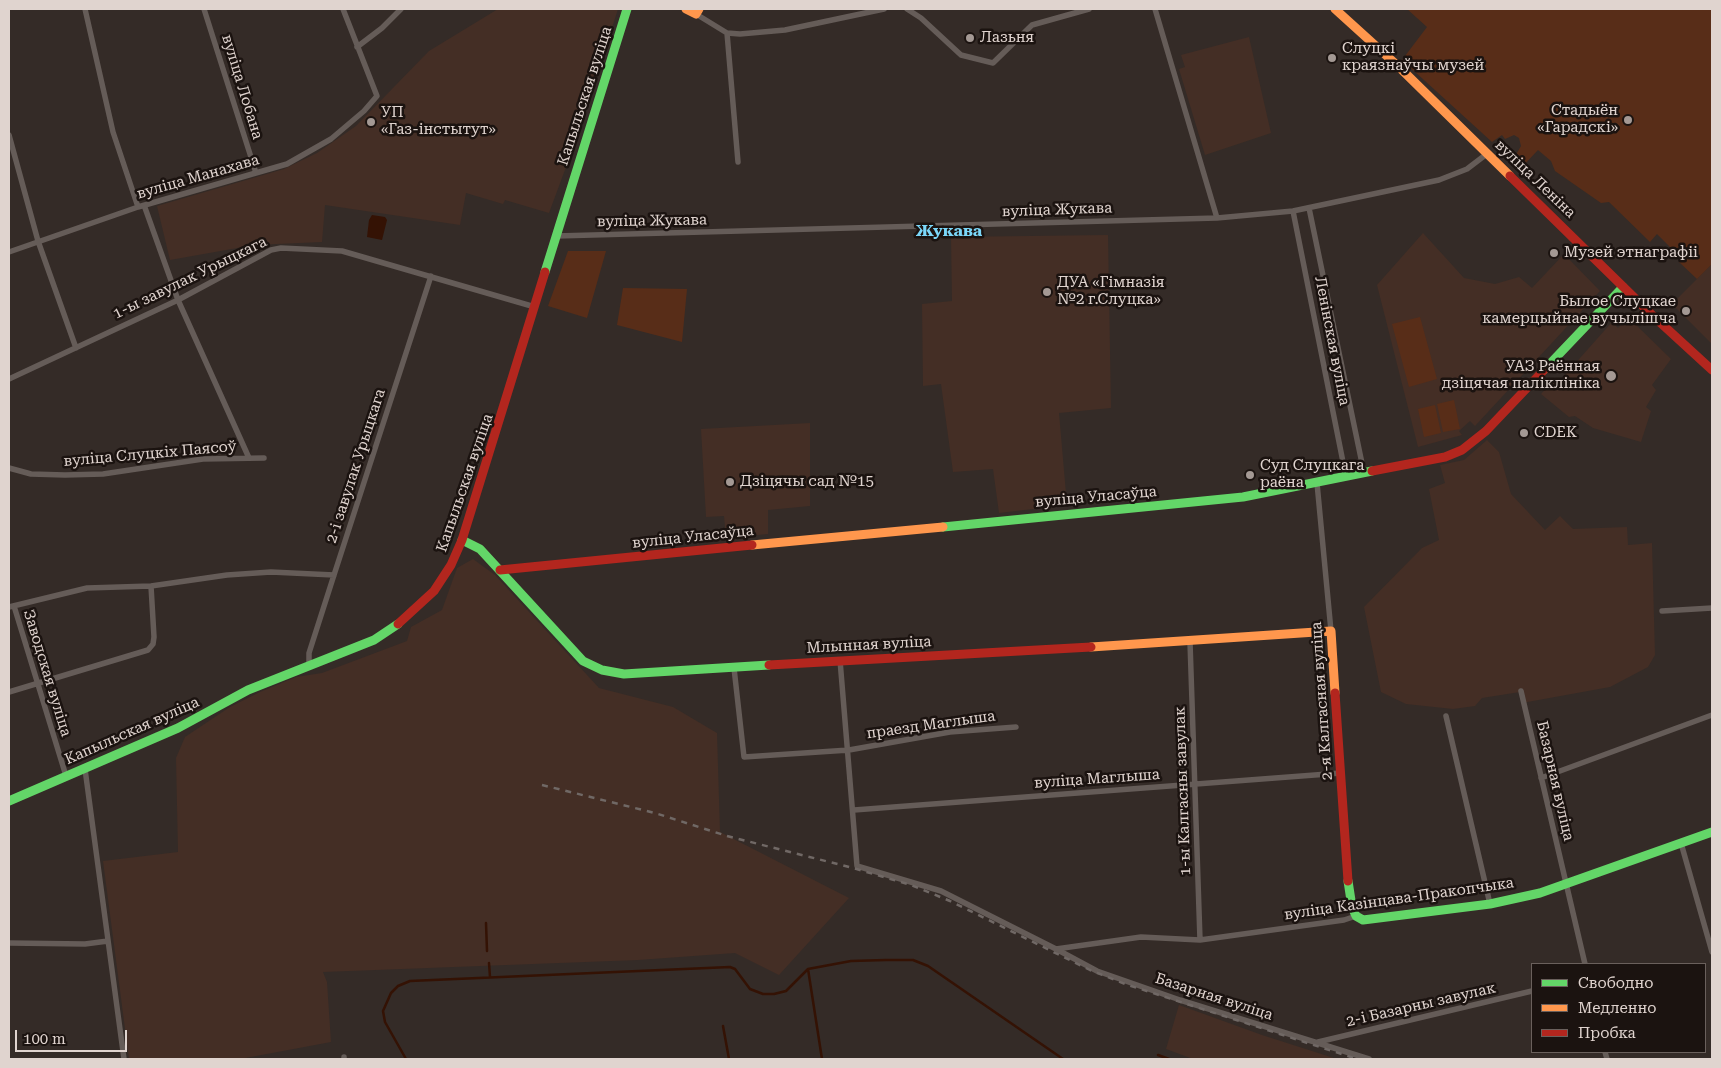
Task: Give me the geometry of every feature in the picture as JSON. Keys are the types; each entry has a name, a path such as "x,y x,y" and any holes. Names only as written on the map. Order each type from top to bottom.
{"main road":[{"name":"Капыльская вуліца","path":"9,801 178,728 248,690 308,664 374,640 391,630 434,592 451,565 462,540 627,9"},
{"path":"686,9 698,11"},
{"name":"вуліца Леніна","path":"1336,9 1712,370"},
{"name":"вуліца Уласаўца","path":"500,570 1243,497 1445,457 1462,450 1486,431 1623,286"},
{"name":"Млынная вуліца","path":"462,540 480,549 567,646 584,661 602,670 624,674 840,660 1190,642 1331,631"},
{"name":"2-я Калгасная вуліца","path":"1331,631 1349,894 1356,916"},
{"name":"вуліца Казінцава-Пракопчыка","path":"1356,916 1363,920 1371,920 1490,904 1567,885 1712,832"}],"street":[{"path":"85,9 113,132 178,300 249,458"},
{"name":"вуліца Лобана","path":"204,9 256,173"},
{"path":"343,9 357,47 382,28 401,9"},
{"path":"698,11 727,33 784,30 884,9"},
{"path":"907,9 920,18 961,55 993,63 1032,25 1089,9"},
{"path":"1155,9 1217,218"},
{"path":"727,33 738,162"},
{"name":"вуліца Манахава","path":"9,252 141,206 287,164 331,139 359,116 377,96 357,47"},
{"path":"9,135 38,241 76,348"},
{"name":"вуліца Жукава","path":"556,236 1217,218 1293,211 1438,180 1467,169 1488,153"},
{"name":"Ленінская вуліца","path":"1309,208 1364,473"},
{"name":"Ленінская вуліца","path":"1293,211 1346,477"},
{"name":"1-ы завулак Урыцкага","path":"9,379 178,300 271,250 281,248 342,251 535,307"},
{"name":"2-і завулак Урыцкага","path":"308,664 309,653 431,276"},
{"name":"вуліца Слуцкіх Паясоў","path":"9,468 32,474 103,474 184,461 264,458"},
{"name":"2-я Калгасная вуліца","path":"1318,483 1331,631"},
{"path":"11,607 87,588 151,586 227,575 271,572 334,576"},
{"path":"9,692 148,650 153,644 154,637 151,586"},
{"name":"Заводская вуліца","path":"11,607 66,776"},
{"path":"1662,611 1712,608"},
{"name":"1-ы Калгасны завулак","path":"1190,642 1200,940"},
{"path":"840,660 854,810 857,866 941,891 1056,949"},
{"name":"праезд Маглыша","path":"734,668 744,757 849,750 950,732 1016,727"},
{"name":"Базарная вуліца","path":"1521,691 1585,963"},
{"path":"1541,778 1712,715"},
{"path":"1446,716 1490,904"},
{"path":"85,769 124,1059"},
{"name":"вуліца Маглыша","path":"854,810 1341,773"},
{"path":"1681,843 1712,952"},
{"name":"вуліца Казінцава-Пракопчыка","path":"1056,949 1141,937 1200,940 1344,920 1356,916"},
{"path":"9,944 85,944 108,941"},
{"name":"Базарная вуліца","path":"1056,949 1097,971 1180,1000 1369,1059"},
{"name":"2-і Базарны завулак","path":"1316,1042 1531,991"}],"shaded area":[{"path":"498,9 618,9 579,132 549,213 505,200 503,204 466,193 460,225 325,205 322,242 254,245 170,260 157,206 284,169 317,153 356,126 429,51"},
{"path":"1407,9 1712,9 1712,264 1697,279 1679,262 1682,259 1657,234 1650,242 1609,202 1601,203 1555,171 1551,161 1538,150 1523,166 1514,158 1521,146 1519,138 1514,135 1505,139 1502,135 1492,142 1402,60 1427,27"},
{"path":"1249,37 1271,133 1205,155 1179,69 1185,67 1181,55"},
{"path":"372,215 385,217 387,220 382,240 367,237 369,220"},
{"path":"1423,233 1464,278 1495,284 1519,277 1532,288 1564,254 1600,291 1475,426 1470,421 1459,431 1462,435 1418,447 1377,285"},
{"path":"1108,235 1111,408 1059,413 1067,505 999,513 993,469 953,472 941,384 923,386 922,304 952,301 951,237"},
{"path":"568,251 606,251 587,318 548,306"},
{"path":"1712,264 1712,344 1672,304"},
{"path":"623,288 687,289 682,342 617,325"},
{"path":"1420,317 1437,379 1409,387 1392,324"},
{"name":"УАЗ Раённая дзіцячая паліклініка","path":"1628,317 1671,359 1652,385 1656,390 1646,407 1651,411 1641,442 1593,428 1575,416 1569,417 1541,394 1552,382 1556,385 1612,322 1618,328"},
{"path":"1454,400 1460,429 1443,432 1437,404"},
{"path":"1435,405 1441,433 1424,437 1418,409"},
{"path":"810,423 810,506 768,510 768,534 726,538 724,516 706,517 701,429"},
{"path":"1487,440 1499,452 1511,494 1545,530 1560,516 1573,529 1627,527 1628,545 1652,543 1655,655 1648,667 1610,687 1522,703 1520,692 1482,698 1475,706 1453,709 1406,704 1381,692 1364,607 1422,548 1439,540 1429,489 1445,483 1440,465 1464,460"},
{"path":"473,559 495,575 599,688 673,707 717,733 720,832 849,898 779,975 735,953 638,960 323,972 327,982 331,1042 240,1059 129,1059 103,861 178,852 176,758 185,737 230,707 260,692 296,677 322,673 407,641 411,627 442,610 457,568"},
{"path":"1179,1005 1262,1035 1337,1059 1193,1059 1166,1049"}],"waterway":[{"path":"486,923 487,951"},
{"path":"406,1059 385,1022 383,1011 391,993 398,986 410,981 730,967 735,969 750,989 763,994 774,994 786,991 808,969 851,961 886,960 913,960 928,966 1063,1059"},
{"path":"489,963 490,977"},
{"path":"808,969 822,1059"},
{"path":"723,1026 729,1059"},
{"path":"1158,1055 1169,1059"}],"railway":[{"path":"542,785 655,813 727,836 853,868 911,885 950,901 1090,970 1125,984 1357,1059"}],"traffic: fast":[{"path":"545,272 627,9"},
{"path":"1544,370 1623,287"},
{"path":"943,527 1243,497 1372,471"},
{"path":"462,540 480,549 583,661 602,670 624,674 769,665"},
{"path":"9,801 178,728 248,690 374,640 398,624"},
{"path":"1348,881 1352,907 1356,916 1363,920 1490,904 1540,893 1712,832"}],"traffic: slow":[{"path":"686,9 696,14 699,9"},
{"path":"1335,9 1399,67 1510,176"},
{"path":"752,545 943,527"},
{"path":"1091,647 1331,631 1335,693"}],"traffic: jam":[{"path":"1510,176 1652,315 1712,370"},
{"path":"398,624 434,591 451,565 462,540 545,272"},
{"path":"1372,471 1445,457 1462,450 1486,431 1544,370"},
{"path":"500,570 752,545"},
{"path":"769,665 1091,647"},
{"path":"1335,693 1348,881"}],"place":[{"name":"Лазьня","path":"970,38"},
{"name":"Слуцкі краязнаўчы музей","path":"1332,58"},
{"name":"Стадыён «Гарадскі»","path":"1628,120"},
{"name":"УП «Газ-інстытут»","path":"371,122"},
{"name":"Музей этнаграфіі","path":"1554,253"},
{"name":"ДУА «Гімназія №2 г.Слуцка»","path":"1047,292"},
{"name":"Былое Слуцкае камерцыйнае вучылішча","path":"1686,311"},
{"name":"УАЗ Раённая дзіцячая паліклініка","path":"1611,376"},
{"name":"CDEK","path":"1524,433"},
{"name":"Суд Слуцкага раёна","path":"1250,475"},
{"name":"Дзіцячы сад №15","path":"730,482"}],"district":[{"name":"Жукава","path":"949,231"}]}
